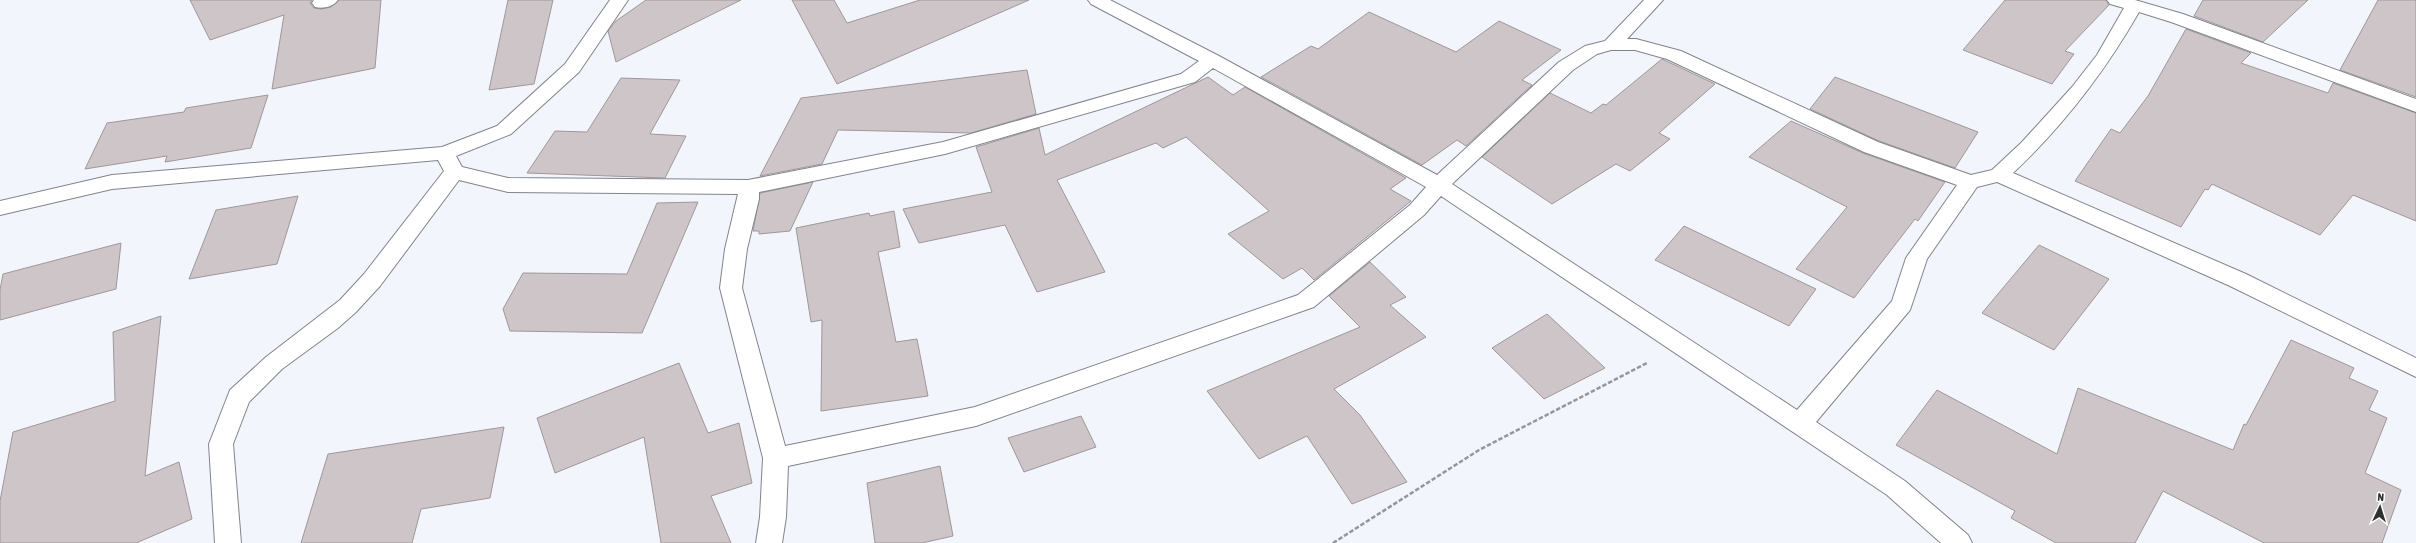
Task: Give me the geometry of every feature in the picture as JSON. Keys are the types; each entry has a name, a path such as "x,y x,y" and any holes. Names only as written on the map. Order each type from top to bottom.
{"street":[{"path":"1097,0 1212,60 1439,185 1896,488 1958,543"},
{"path":"1611,45 1654,0"},
{"path":"228,543 221,444 239,397 274,363 330,322 348,306 372,280 449,163 504,130 572,68 617,1"},
{"path":"776,458 976,416 1306,302 1417,210 1439,185 1566,66 1591,50 1611,45 1636,44 1674,55 1871,147 1970,182 1999,175 2029,147 2079,91 2104,56 2125,3 2212,30 2416,106"},
{"path":"0,208 112,182 449,163 508,185 748,187 945,148 1188,78 1212,60"},
{"path":"1999,175 2238,280 2416,368"},
{"path":"1800,424 1902,304 1917,258 1970,182"},
{"path":"748,187 749,199 736,249 731,288 776,458 773,517 769,543"}],"path":[{"path":"1333,543 1479,450 1681,345"}],"building":[{"path":"190,0 312,0 310,3 314,8 321,9 331,7 339,0 381,0 375,68 272,89 284,15 210,40"},
{"path":"508,0 553,0 534,84 489,90"},
{"path":"646,0 741,0 616,62 608,31 616,21"},
{"path":"792,0 834,0 847,23 920,0 1029,0 837,84"},
{"path":"2005,0 2106,0 2109,5 2065,51 2074,54 2052,84 1963,50"},
{"path":"2203,0 2308,0 2263,42 2194,16"},
{"path":"2378,0 2416,0 2416,97 2340,70"},
{"path":"1369,12 1456,52 1499,21 1561,50 1522,80 1532,85 1466,146 1457,140 1422,165 1261,77 1311,46 1318,49"},
{"path":"2186,29 2251,53 2241,63 2328,93 2333,83 2416,113 2416,221 2353,195 2320,235 2212,184 2208,190 2205,189 2181,227 2075,181 2111,129 2120,133 2148,96"},
{"path":"1662,59 1715,84 1659,133 1670,139 1630,171 1616,164 1552,204 1482,157 1550,93 1591,113 1603,104 1606,105"},
{"path":"1027,70 1036,114 971,133 838,130 822,164 760,176 801,98"},
{"path":"1208,77 1233,95 1245,87 1406,178 1390,189 1411,201 1314,280 1302,268 1283,279 1228,234 1269,211 1186,137 1163,148 1156,143 1057,180 1105,272 1037,292 1005,225 919,243 903,209 992,192 976,147 1039,128 1045,155"},
{"path":"1835,77 1978,132 1955,168 1879,141 1810,109"},
{"path":"621,78 680,80 650,134 686,136 665,178 527,173 555,131 587,132"},
{"path":"268,95 251,148 165,162 167,156 85,169 107,123 184,112 186,108"},
{"path":"1791,121 1863,153 1945,182 1918,221 1915,219 1854,298 1796,269 1847,207 1749,157"},
{"path":"813,182 790,231 759,234 759,231 753,231 760,193"},
{"path":"298,196 277,264 189,279 216,210"},
{"path":"698,202 642,333 510,331 503,309 523,273 627,274 657,203"},
{"path":"894,211 900,247 878,252 896,342 917,339 928,396 821,411 822,320 811,322 796,228 869,213 870,216"},
{"path":"1684,226 1816,289 1789,326 1655,260"},
{"path":"121,243 116,289 0,320 0,290 3,274"},
{"path":"2039,245 2109,279 2054,350 1982,313"},
{"path":"1370,262 1406,297 1390,305 1426,337 1334,389 1360,415 1407,482 1352,504 1307,436 1259,459 1207,391 1360,327 1329,296"},
{"path":"1547,314 1605,368 1544,399 1492,348"},
{"path":"161,316 145,476 179,462 192,519 136,543 0,543 0,501 13,432 115,401 113,332"},
{"path":"2291,340 2354,368 2349,378 2378,391 2369,410 2387,418 2365,473 2401,490 2382,543 2264,543 2163,491 2135,543 2056,543 2011,518 2015,511 1896,445 1937,390 2057,454 2078,388 2233,450 2244,424 2246,425"},
{"path":"679,363 708,433 739,423 752,483 711,496 731,543 661,543 644,437 555,473 537,418"},
{"path":"1081,416 1096,447 1024,472 1008,438"},
{"path":"504,427 490,498 421,509 412,543 301,543 328,454"},
{"path":"940,466 953,536 922,543 875,543 867,483"}]}
